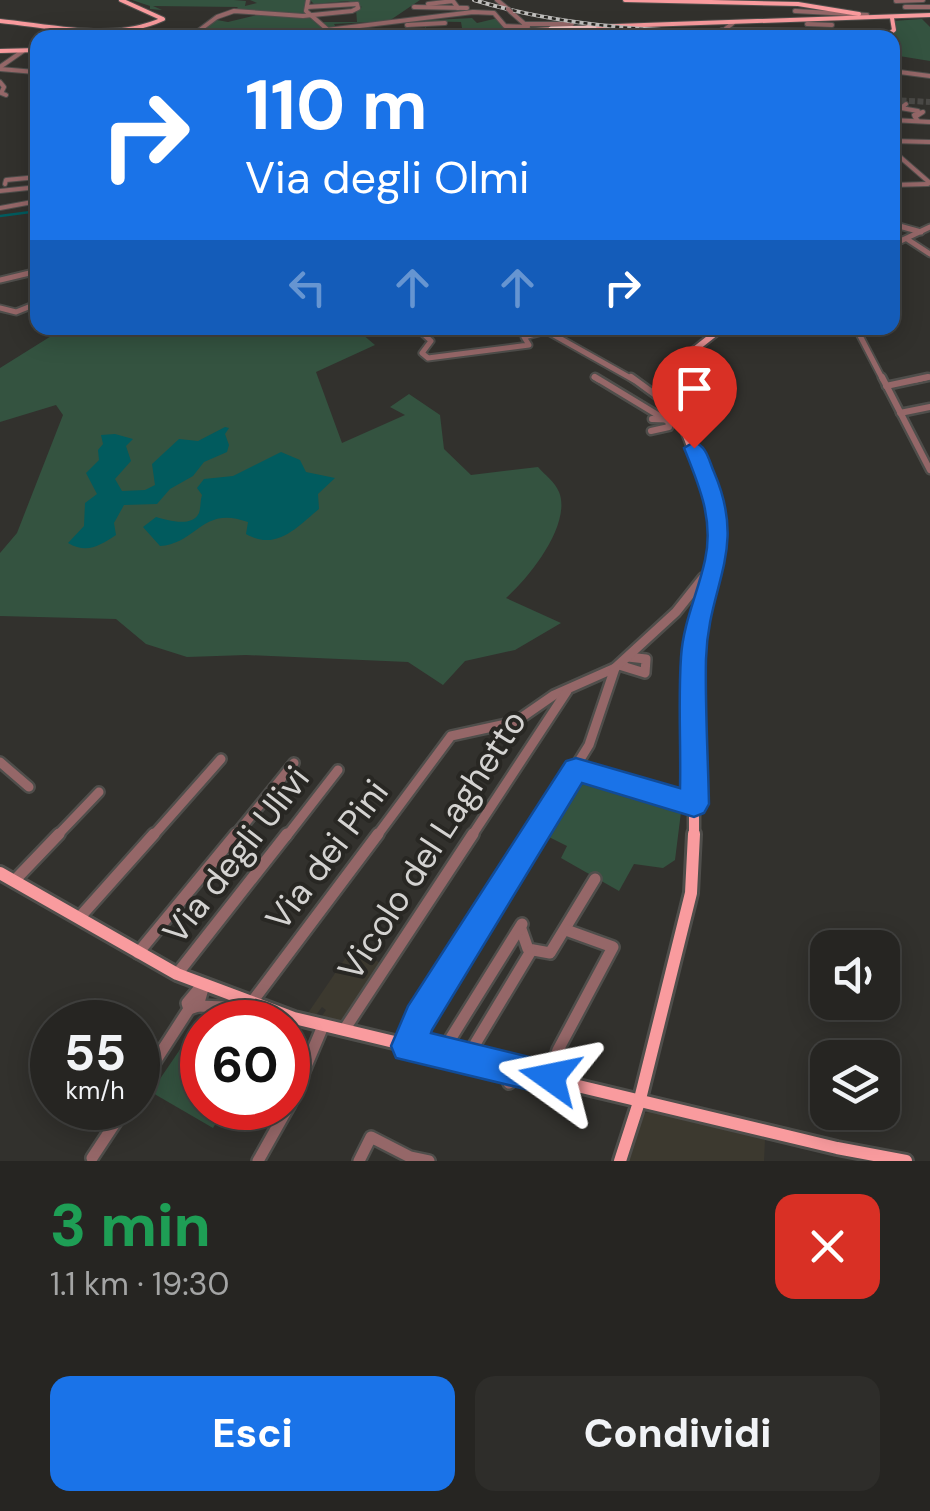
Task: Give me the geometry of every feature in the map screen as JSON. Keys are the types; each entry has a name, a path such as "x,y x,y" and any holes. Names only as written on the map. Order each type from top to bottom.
{"highway":[{"path":"554,24 602,29"}],"main road":[{"path":"0,22 124,30 150,26 162,19 121,0"},
{"path":"625,0 784,4 894,17 928,10"},
{"path":"554,24 627,30 878,16"},
{"path":"894,17 894,30"},
{"path":"480,30 554,24 602,29"},
{"path":"0,52 30,51"},
{"path":"620,1161 640,1099 691,893 694,657 719,536 716,502 673,410 672,375 679,361 713,335"},
{"path":"7,877 138,954 243,1000"},
{"path":"310,1022 837,1148 906,1161"}],"street":[{"path":"308,0 311,14 327,30 474,12 496,14 505,26 554,24"},
{"path":"498,0 528,27"},
{"path":"895,0 917,0 928,10"},
{"path":"895,0 916,14"},
{"path":"458,8 454,1 426,2 414,7 474,12"},
{"path":"202,30 232,11 311,14 358,8 357,4 307,7"},
{"path":"894,17 891,13 906,7 928,10"},
{"path":"795,11 867,15"},
{"path":"482,12 482,21"},
{"path":"808,12 814,16"},
{"path":"722,30 733,22"},
{"path":"400,23 445,23"},
{"path":"811,30 806,23 832,24 837,30"},
{"path":"562,30 572,28"},
{"path":"602,29 627,30"},
{"path":"722,30 804,30"},
{"path":"0,68 23,51"},
{"path":"0,68 30,71"},
{"path":"900,72 930,76"},
{"path":"6,95 1,93 1,84 12,88"},
{"path":"906,104 901,108 930,122"},
{"path":"900,119 917,116"},
{"path":"900,124 904,126"},
{"path":"900,142 930,142"},
{"path":"900,157 930,184"},
{"path":"5,184 6,180 30,178"},
{"path":"900,185 930,184"},
{"path":"0,191 30,188"},
{"path":"0,208 30,206"},
{"path":"900,226 921,232"},
{"path":"900,241 930,227"},
{"path":"907,238 930,254"},
{"path":"0,280 30,273"},
{"path":"0,308 16,312 30,306"},
{"path":"426,335 432,340 422,353 428,358 530,345 524,337 529,335"},
{"path":"555,335 610,364 673,410"},
{"path":"860,335 930,470"},
{"path":"594,377 673,410"},
{"path":"886,386 930,377"},
{"path":"900,413 930,407"},
{"path":"652,419 673,410"},
{"path":"651,431 669,427 673,410"},
{"name":"Vicolo del Laghetto","path":"451,737 515,722 567,690 617,666 676,612 694,586 715,568"},
{"path":"408,1046 420,1018 590,745 617,666 645,673 646,659 628,656"},
{"name":"Vicolo del Laghetto","path":"344,1030 567,690"},
{"path":"438,732 451,737"},
{"name":"Via dei Pini","path":"253,1000 451,737"},
{"path":"79,918 221,759"},
{"path":"0,762 29,787"},
{"path":"138,954 294,763"},
{"name":"Via degli Ulivi","path":"177,974 338,770"},
{"path":"576,770 694,804"},
{"path":"7,877 100,792"},
{"path":"531,952 550,953 595,879"},
{"path":"448,1055 452,1038 522,924 522,940 531,952"},
{"path":"550,1077 558,1050 614,946 566,930"},
{"path":"466,1059 531,952"},
{"path":"189,1000 203,985"},
{"path":"258,1161 290,1104 323,1026"},
{"path":"160,1057 180,1028"},
{"path":"92,1158 110,1130"},
{"path":"359,1161 371,1136 423,1160"}],"shaded area":[{"path":"353,947 382,964 344,1022 322,1016 326,1010 322,1007 316,1015 310,1010"},
{"path":"651,1111 765,1140 764,1161 626,1161 640,1115"}],"green space":[{"path":"132,0 234,0 246,1 245,6 257,3 250,0 307,0 304,11 325,30 202,30 217,20 228,22 261,14 235,10 238,7 153,6 162,10"},
{"path":"310,0 420,0 389,21 334,24 338,30 328,30 323,22 357,22 356,9 362,7 348,1 314,4"},
{"path":"472,18 477,23 498,18 503,26 528,29 427,30 462,28 461,22 416,21"},
{"path":"922,19 930,27 930,61 900,56 900,30 896,30 893,21"},
{"path":"53,335 363,335 375,345 316,372 342,443 405,415 390,407 409,394 440,415 444,449 471,475 538,467 559,492 559,519 546,550 506,598 561,623 515,650 465,661 443,685 408,662 246,655 187,657 146,644 116,619 0,616 0,553 17,533 63,415 56,405 0,422 0,368"},
{"path":"576,775 682,804 675,860 663,868 634,864 619,891 561,858 567,846 541,833"},
{"path":"180,1049 180,1109 160,1097 160,1079"}],"water":[{"path":"229,428 225,434 227,452 204,462 193,476 170,489 157,504 124,505 114,523 116,535 87,548 68,543 84,526 85,503 97,494 86,473 99,460 101,435 133,439 126,446 131,461 115,479 122,491 145,490 155,485 152,464 179,439 198,441"},
{"path":"281,452 300,460 306,472 335,478 318,494 319,509 286,535 257,539 246,534 248,522 220,518 183,539 160,546 143,527 156,517 179,522 196,518 202,495 197,488 204,479 233,476"}],"waterway":[{"path":"0,216 30,212"}],"tunnel":[{"path":"594,28 612,30"},
{"path":"900,100 930,102"}],"railway":[{"path":"474,0 566,21 660,30"}],"route":[{"path":"550,1077 408,1046 420,1018 576,770 694,804 696,629 717,557 719,523 714,496 694,448"}]}
